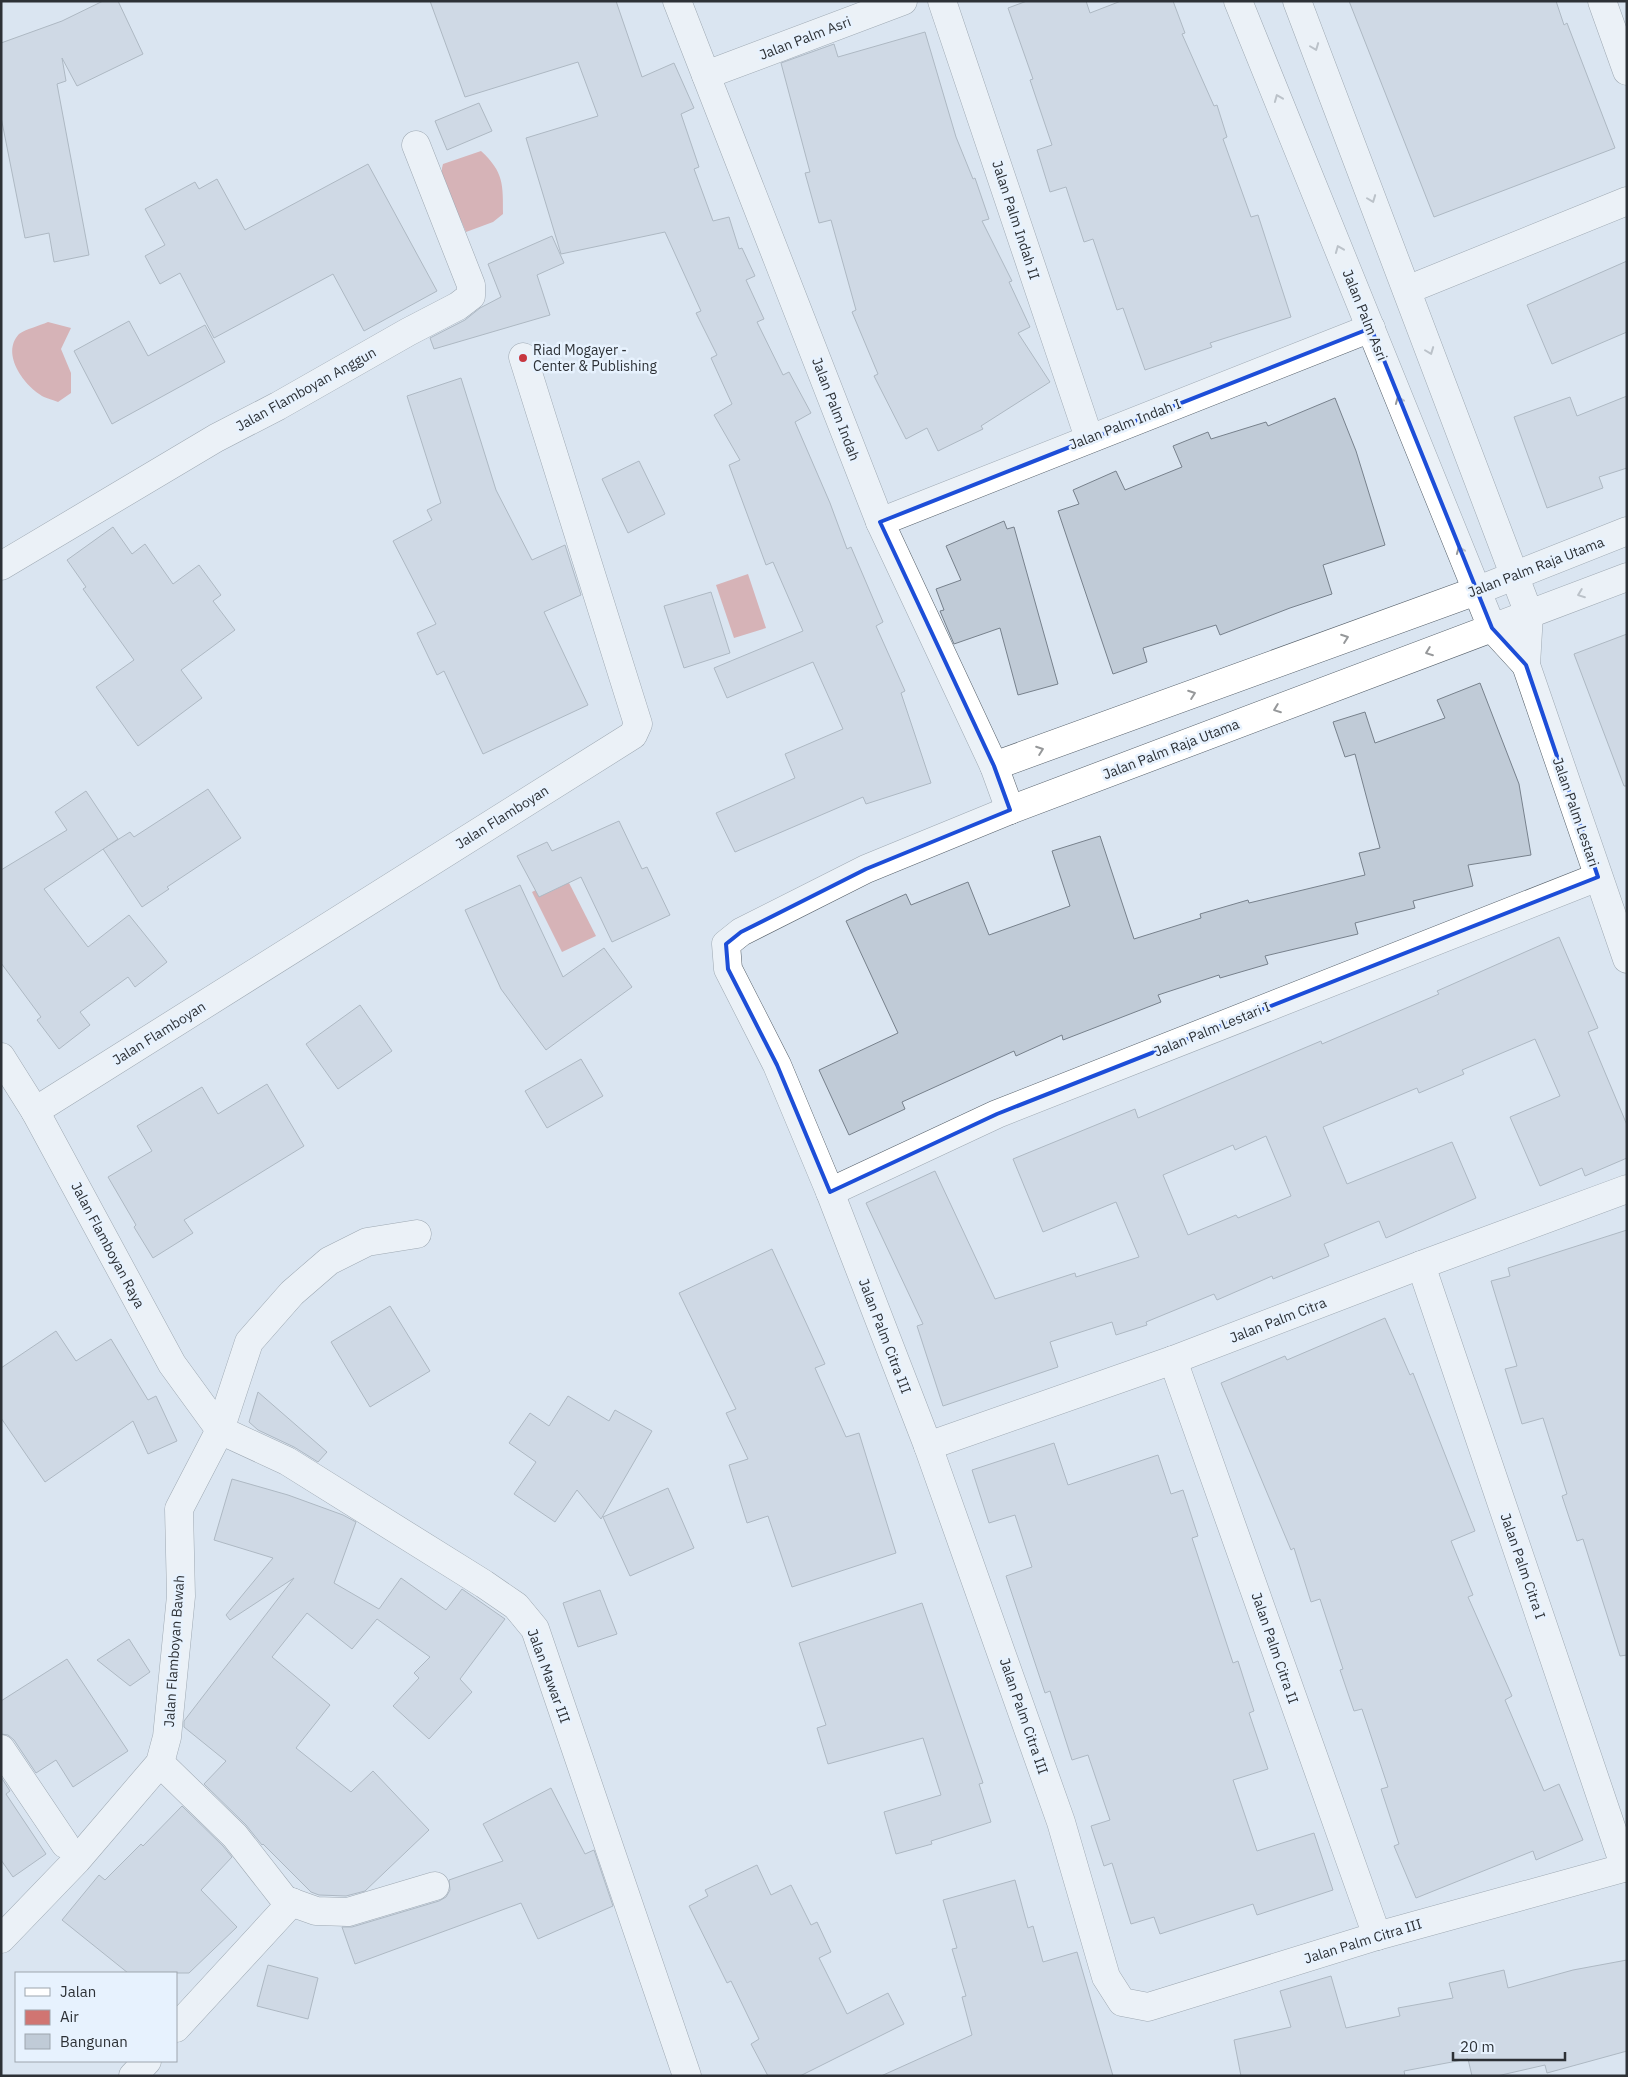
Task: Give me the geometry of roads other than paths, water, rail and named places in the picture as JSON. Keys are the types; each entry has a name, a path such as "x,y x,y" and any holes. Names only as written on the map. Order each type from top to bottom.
{"street":[{"name":"Jalan Palm Indah","path":"677,1 880,522 994,766 1010,810"},
{"name":"Jalan Palm Asri","path":"706,75 903,1"},
{"name":"Jalan Palm Indah II","path":"942,1 1089,438"},
{"name":"Jalan Palm Asri","path":"1238,1 1492,628"},
{"path":"1297,1 1529,614"},
{"path":"1602,1 1627,71"},
{"name":"Jalan Flamboyan Anggun","path":"1,566 216,438 278,406 408,332 458,306 470,297 473,290 416,145"},
{"path":"1406,290 1627,201"},
{"name":"Jalan Palm Indah I","path":"880,522 1371,328"},
{"name":"Jalan Flamboyan","path":"35,1111 633,735 638,724 523,357"},
{"name":"Jalan Palm Raja Utama","path":"994,766 1476,591 1627,532"},
{"name":"Jalan Palm Raja Utama","path":"726,944 741,932 866,869 1010,810 1627,577"},
{"name":"Jalan Palm Lestari","path":"1529,614 1526,665 1627,959"},
{"name":"Jalan Palm Lestari","path":"1492,628 1526,665"},
{"name":"Jalan Palm Lestari I","path":"830,1192 997,1114 1598,877"},
{"name":"Jalan Palm Citra III","path":"726,944 728,969 777,1065 830,1192 928,1446 1061,1822 1106,1978 1122,2002 1148,2007 1377,1936 1626,1868"},
{"name":"Jalan Flamboyan Raya","path":"1,1057 35,1111 172,1364 220,1430"},
{"name":"Jalan Palm Citra","path":"928,1446 1173,1360 1627,1189"},
{"name":"Jalan Flamboyan Bawah","path":"1,1939 76,1860 160,1762 167,1737 181,1596 179,1509 220,1430 249,1342 292,1294 329,1262 367,1242 417,1234"},
{"name":"Jalan Palm Citra I","path":"1421,1265 1626,1868"},
{"name":"Jalan Palm Citra II","path":"1173,1360 1377,1936"},
{"name":"Jalan Mawar III","path":"220,1430 287,1461 484,1584 516,1606 535,1629 687,2076"},
{"path":"1,1749 65,1844"},
{"path":"160,1762 235,1836 267,1880 285,1900 316,1911 348,1912 435,1886"},
{"path":"178,2026 292,1902"},
{"path":"133,2076 146,2062"}],"water":[{"path":"481,151 494,166 501,180 503,214 493,222 466,232 445,189 442,172 443,164"},
{"path":"48,322 71,328 61,349 71,373 71,393 58,402 44,397 29,386 17,369 12,351 14,342 19,334"},
{"path":"748,574 766,628 734,638 716,585"},
{"path":"565,875 596,936 562,952 532,892"}],"place":[{"name":"Riad Mogayer - Center & Publishing","path":"523,358"}]}
